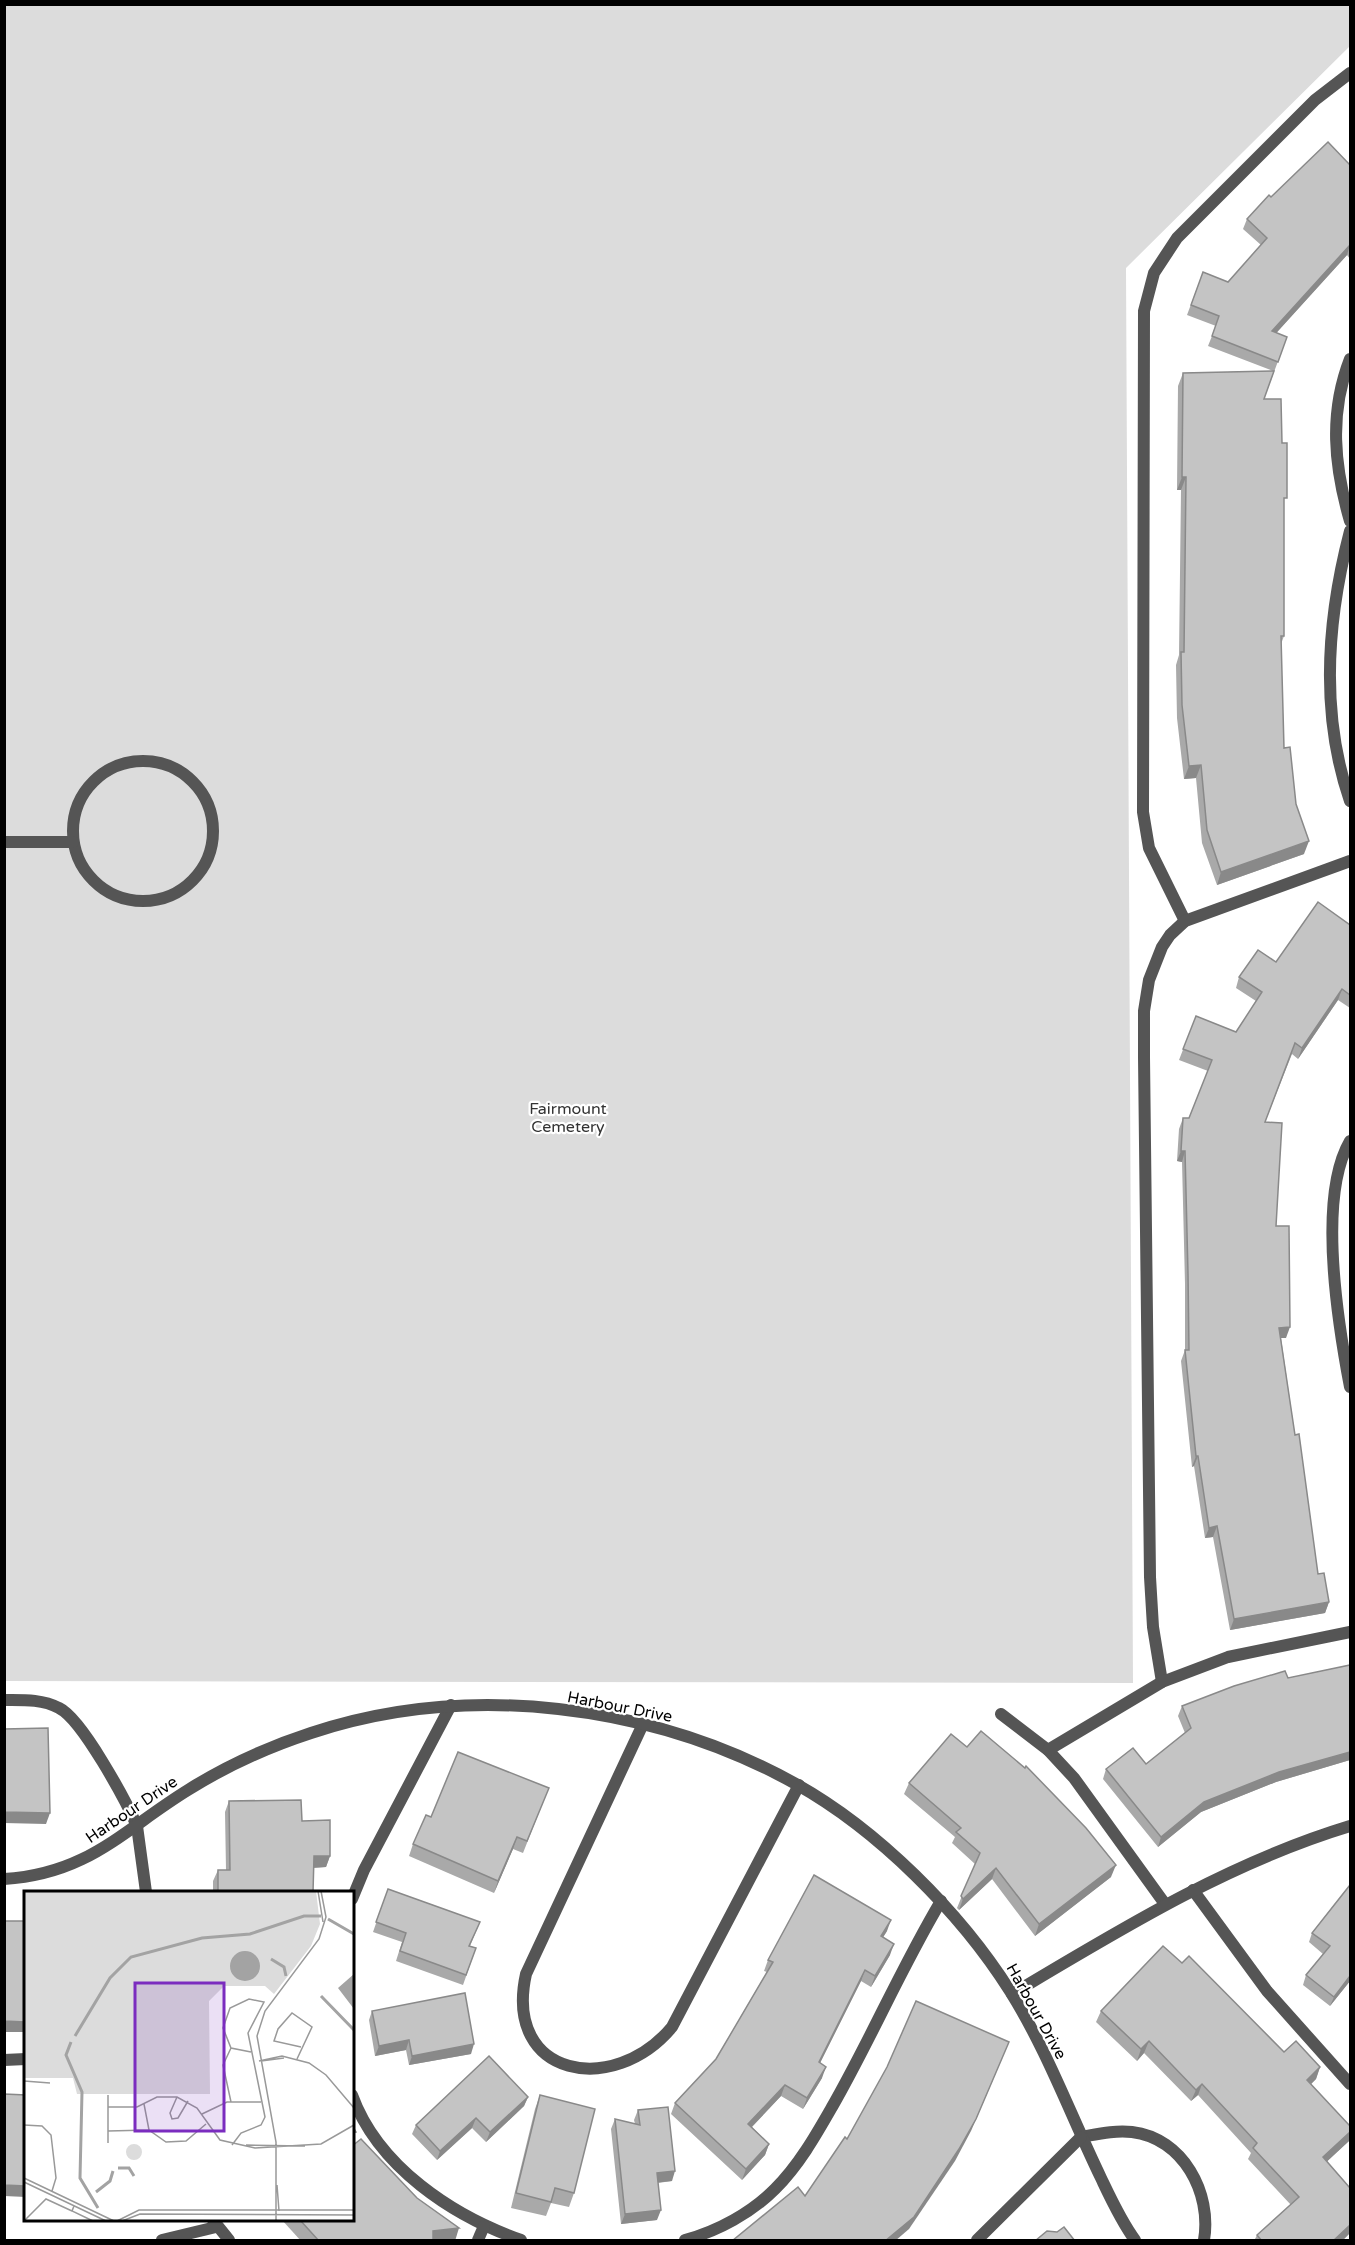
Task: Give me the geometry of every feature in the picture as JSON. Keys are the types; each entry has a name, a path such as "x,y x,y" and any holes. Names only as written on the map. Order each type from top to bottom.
{"street":[{"path":"1185,921 1149,848 1143,812 1144,311 1154,273 1177,238 1315,100 1350,73"},
{"path":"1350,359 1339,397 1335,442 1341,490 1350,521"},
{"path":"1350,531 1335,604 1329,690 1339,762 1350,801"},
{"path":"137,760 161,762 183,772 200,788 211,809 214,833 209,856 198,875 182,890 162,899 140,902 109,892 95,883 80,864 73,842 73,818 81,797 95,778 115,766 137,760"},
{"path":"4,842 73,842"},
{"path":"1162,1682 1153,1627 1150,1577 1144,1020 1146,994 1154,964 1166,941 1185,921 1350,861"},
{"path":"1348,1148 1337,1186 1332,1239 1340,1328 1350,1387"},
{"path":"1048,1750 1162,1682 1228,1657 1350,1632"},
{"path":"4,1700 47,1702 62,1709 73,1719 112,1777 137,1826 146,1891"},
{"path":"354,1894 364,1870 450,1705"},
{"name":"Harbour Drive","path":"4,1879 32,1876 73,1865 107,1847 198,1784 268,1748 334,1725 450,1705 538,1708 643,1724 710,1745 799,1785 870,1836 941,1901 972,1937 1012,1994 1055,2078 1117,2210 1135,2241"},
{"path":"1001,1714 1048,1750 1101,1814 1165,1904"},
{"path":"643,1724 533,1956 524,1983 522,2010 534,2041 547,2056 570,2065 594,2069 627,2063 659,2043 672,2027 799,1785"},
{"path":"1012,1994 1165,1904 1193,1890 1261,1857 1350,1826"},
{"path":"1193,1890 1267,1991 1350,2084"},
{"path":"685,2241 721,2228 749,2210 775,2189 797,2163 857,2064 916,1942 941,1901"},
{"path":"4,2060 24,2059"},
{"path":"354,2100 375,2139 398,2165 423,2186 484,2226 521,2241"},
{"path":"977,2241 1081,2137 1123,2131 1147,2135 1166,2145 1178,2155 1197,2184 1204,2207 1204,2241"},
{"path":"162,2241 215,2223 229,2241"},
{"path":"478,2241 484,2226"}],"green space":[{"name":"Fairmount Cemetery","path":"5,5 1350,5 1350,46 1126,268 1133,1683 5,1681"}],"building":[{"path":"1328,142 1350,165 1350,245 1272,331 1287,337 1278,362 1212,336 1219,316 1191,305 1203,272 1228,282 1267,238 1247,219 1269,195 1271,197"},
{"path":"1274,371 1264,399 1281,399 1282,443 1287,443 1287,498 1284,498 1284,636 1281,636 1284,748 1290,747 1296,804 1309,841 1221,872 1207,830 1201,765 1189,766 1182,705 1181,652 1184,652 1186,477 1182,477 1183,373"},
{"path":"1318,902 1350,925 1350,995 1342,989 1302,1048 1295,1043 1265,1122 1282,1123 1276,1226 1289,1226 1290,1327 1279,1328 1295,1435 1299,1434 1318,1574 1324,1573 1329,1602 1234,1619 1217,1526 1209,1528 1198,1456 1196,1456 1185,1350 1189,1350 1185,1151 1181,1151 1183,1118 1189,1118 1212,1060 1183,1049 1196,1016 1236,1032 1262,992 1239,977 1258,950 1276,962"},
{"path":"1350,1665 1350,1752 1279,1772 1204,1802 1161,1837 1106,1769 1133,1748 1146,1764 1191,1728 1182,1706 1234,1686 1285,1671 1288,1678"},
{"path":"48,1728 50,1813 4,1812 4,1729"},
{"path":"981,1731 1025,1768 1026,1766 1086,1828 1116,1865 1039,1924 996,1868 963,1899 961,1896 980,1853 956,1832 961,1828 909,1783 951,1734 967,1747"},
{"path":"458,1752 549,1788 527,1841 517,1837 498,1881 413,1844 426,1815 431,1817"},
{"path":"301,1800 302,1821 330,1820 330,1856 314,1856 313,1891 218,1891 218,1870 230,1870 229,1801"},
{"path":"814,1875 891,1920 881,1936 894,1944 875,1976 865,1970 819,2062 826,2067 807,2098 785,2085 748,2124 769,2144 746,2169 675,2103 716,2059 773,1962 768,1960"},
{"path":"1350,1885 1350,1976 1334,1997 1306,1975 1330,1946 1312,1933"},
{"path":"388,1889 480,1922 469,1946 476,1948 466,1975 400,1951 406,1933 376,1922"},
{"path":"4,1921 24,1921 24,2022 4,2021"},
{"path":"1163,1946 1182,1963 1189,1956 1284,2052 1296,2041 1320,2067 1307,2080 1350,2126 1350,2132 1323,2157 1350,2188 1350,2225 1333,2241 1262,2241 1257,2235 1299,2197 1253,2148 1257,2143 1202,2084 1196,2090 1149,2041 1141,2049 1101,2011"},
{"path":"465,1993 474,2044 412,2056 409,2040 379,2046 372,2011"},
{"path":"916,2001 1009,2042 976,2119 914,2217 885,2241 732,2241 798,2187 805,2196 845,2137 847,2139 887,2067"},
{"path":"489,2056 528,2097 490,2132 476,2118 440,2151 416,2125"},
{"path":"4,2094 24,2095 24,2186 4,2185"},
{"path":"540,2095 595,2109 574,2193 555,2188 551,2202 516,2193"},
{"path":"668,2107 675,2171 657,2173 661,2210 625,2214 615,2119 640,2125 638,2110"},
{"path":"361,2139 417,2198 459,2228 433,2231 433,2241 319,2241 301,2221 354,2221 354,2144"},
{"path":"1064,2227 1075,2241 1035,2241 1047,2231 1057,2232"}]}
